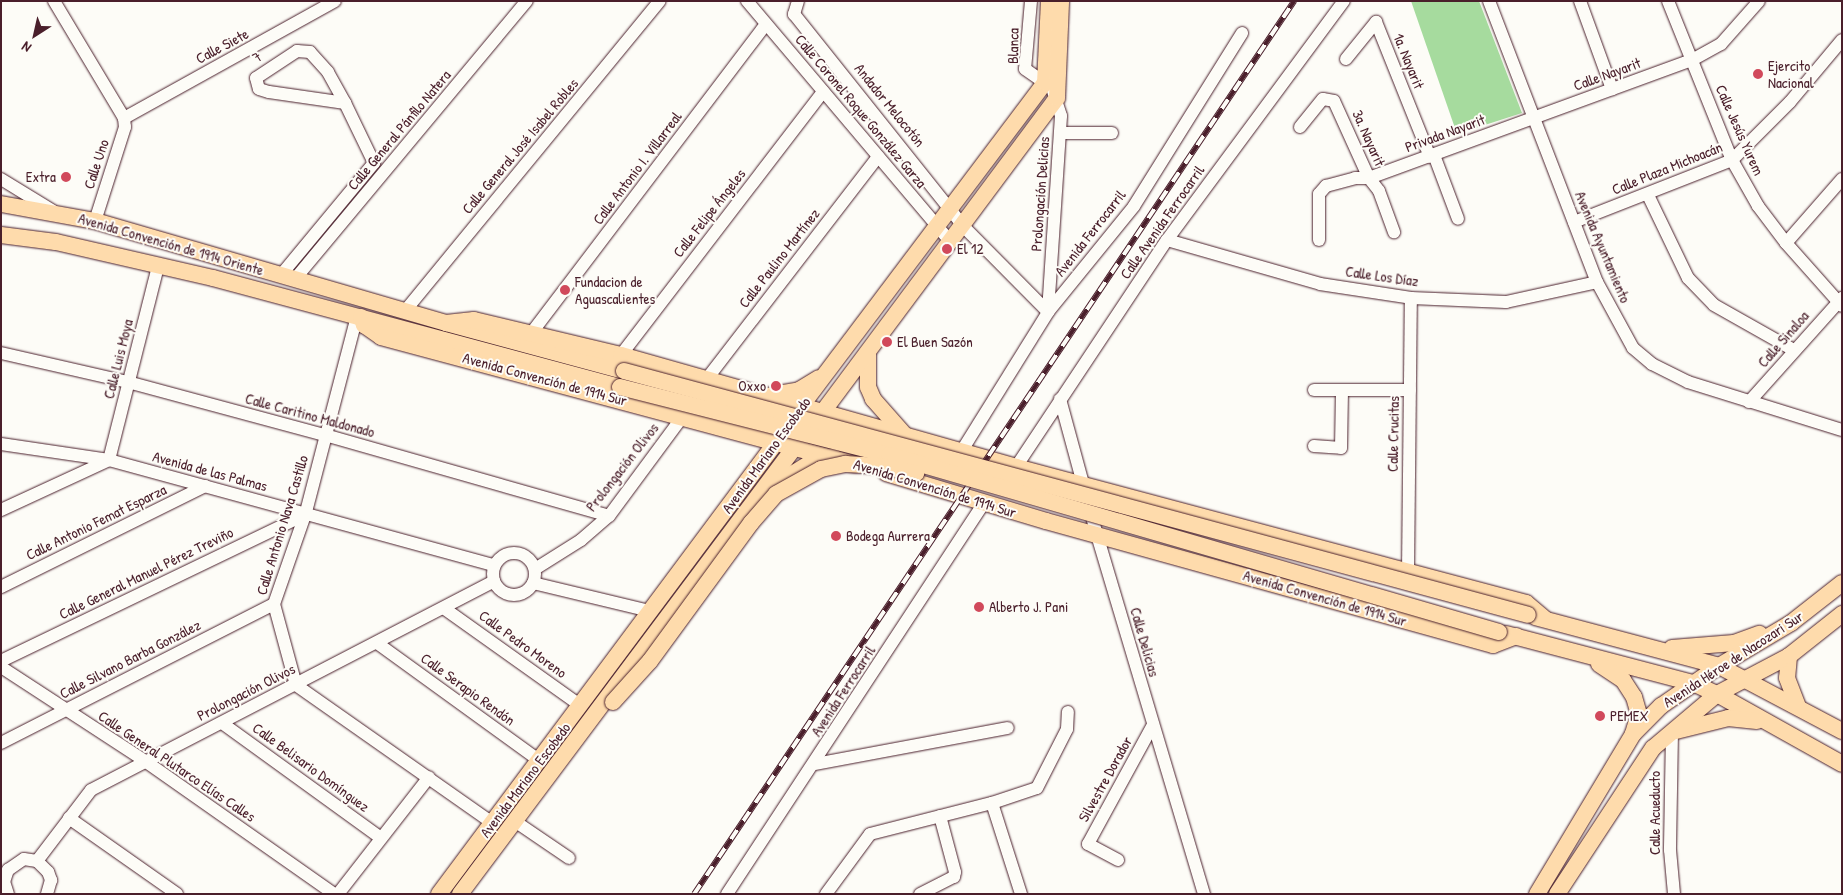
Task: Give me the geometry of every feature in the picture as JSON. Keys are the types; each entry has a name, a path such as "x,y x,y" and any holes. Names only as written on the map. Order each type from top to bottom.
{"main road":[{"path":"1045,83 1049,1"},
{"path":"1057,98 1061,1"},
{"name":"Avenida Mariano Escobedo","path":"465,892 516,822 535,781 540,761 777,442 802,405 1045,83"},
{"name":"Avenida Mariano Escobedo","path":"439,894 492,823 535,781 598,708 794,446 825,410 868,354 1057,98"},
{"name":"Avenida Convención de 1914 Oriente","path":"1,204 95,221 339,292"},
{"name":"Avenida Convención de 1914 Oriente","path":"1,235 56,242 158,267 213,278"},
{"name":"Avenida Convención de 1914 Sur","path":"213,278 966,478 1499,632 1693,684 1717,694 1842,764"},
{"name":"Avenida Convención de 1914 Sur","path":"339,292 446,323 1528,615 1661,649 1719,666 1842,731"},
{"name":"Avenida Convención de 1914 Sur","path":"359,316 364,325 381,336 794,446 1046,521 1493,645 1516,636"},
{"name":"Avenida Convención de 1914 Sur","path":"446,323 474,320 533,331 761,396 825,410 923,441 1016,467 1526,603 1545,619"},
{"path":"868,354 868,387 873,399 905,435"},
{"path":"761,396 799,390 829,371"},
{"path":"911,481 927,470 932,460 930,447 923,441"},
{"path":"946,492 942,468 958,451"},
{"path":"758,496 810,463 833,457"},
{"path":"598,708 614,702 650,662 751,523 776,494 800,478 821,468 845,464 882,466 950,480 966,478"},
{"path":"1046,521 1038,508 1038,500 1046,485 1056,477"},
{"name":"Avenida Héroe de Nacozari Sur","path":"1537,894 1633,734 1661,706 1719,666 1791,623 1842,583"},
{"name":"Avenida Héroe de Nacozari Sur","path":"1557,894 1653,748 1717,694 1742,678 1789,656 1842,614"},
{"path":"1661,649 1734,643 1791,623"},
{"path":"1587,655 1623,680 1634,697 1639,714 1633,734"},
{"path":"1789,656 1787,678 1798,707"},
{"path":"1672,732 1728,718 1768,722"}],"street":[{"path":"54,1 124,118"},
{"name":"Calle Siete","path":"124,118 335,1"},
{"name":"Calle General Pánfilo Natera","path":"288,277 527,1"},
{"name":"Calle General José Isabel Robles","path":"404,311 660,1"},
{"name":"Calle Coronel Roque González Garza","path":"747,1 951,242"},
{"name":"Blanca","path":"1031,1 1025,69 1045,83"},
{"name":"Calle Avenida Ferrocarril","path":"1016,467 1167,240 1344,1"},
{"name":"Avenida Ayuntamiento","path":"1489,1 1597,282 1633,348 1652,364 1688,382 1842,430"},
{"path":"1580,1 1612,89"},
{"name":"Calle Jesús Yurem","path":"1668,1 1732,160 1758,206 1786,243 1840,302"},
{"name":"Calle Nayarit","path":"1533,118 1692,60 1721,44 1759,1"},
{"name":"Andador Melocotón","path":"796,6 813,36 941,195 962,226 1048,312"},
{"name":"1a. Nayarit","path":"1346,59 1376,22 1458,219"},
{"name":"Calle Antonio I. Villarreal","path":"533,331 766,24"},
{"name":"Avenida Ferrocarril","path":"958,451 1048,312 1134,206 1242,32"},
{"name":"Calle Plaza Michoacán","path":"1574,222 1648,195 1732,160 1790,102 1842,40"},
{"name":"7","path":"288,277 374,163 328,72 310,52 298,51 256,78 258,89 344,104"},
{"path":"1045,83 1057,98"},
{"name":"Calle Felipe Ángeles","path":"621,355 823,92"},
{"name":"Prolongación Delicias","path":"1048,312 1061,132 1057,98"},
{"name":"3a. Nayarit","path":"1300,127 1322,99 1334,101 1369,178 1379,191 1394,232"},
{"name":"Calle Uno","path":"95,221 125,127 124,118"},
{"name":"Privada Nayarit","path":"1319,240 1321,189 1355,178 1369,178 1533,118"},
{"path":"1061,132 1112,133"},
{"name":"Calle Paulino Martínez","path":"706,380 878,157"},
{"path":"1,179 55,213"},
{"path":"1786,243 1842,179"},
{"path":"1648,195 1688,278 1714,305 1794,350"},
{"name":"Calle Los Díaz","path":"1167,240 1320,284 1411,298 1506,302 1597,282"},
{"name":"Calle Luis Moya","path":"109,460 158,267"},
{"name":"Calle Crucitas","path":"1408,571 1411,298"},
{"name":"Calle Sinaloa","path":"1750,402 1794,350 1840,302"},
{"name":"Calle Antonio Nava Castillo","path":"296,685 274,604 306,515 325,435 359,316"},
{"name":"Calle Caritino Maldonado","path":"1,353 128,382 325,435 609,516"},
{"path":"1314,390 1410,390"},
{"path":"1314,446 1341,448 1342,390"},
{"name":"Calle Delicias","path":"1060,399 1085,485 1097,535 1204,894"},
{"name":"Prolongación Olivos","path":"535,569 582,540 609,516 683,416"},
{"name":"Avenida de las Palmas","path":"1,444 109,460 494,565"},
{"path":"1,510 109,460"},
{"name":"Calle Antonio Femat Esparza","path":"1,587 205,486"},
{"name":"Avenida Ferrocarril","path":"730,892 984,503"},
{"name":"Calle General Manuel Pérez Treviño","path":"1,661 306,515"},
{"path":"533,583 535,569 527,556 513,552 500,556 494,565 494,581 502,592 515,595 533,583 650,611"},
{"name":"Prolongación Olivos","path":"37,861 91,790 445,609 494,581"},
{"name":"Calle Silvano Barba González","path":"1,743 274,604"},
{"name":"Calle Pedro Moreno","path":"445,609 581,706"},
{"name":"Calle Serapio Rendón","path":"377,643 540,761"},
{"name":"Calle General Plutarco Elías Calles","path":"1,667 145,761 334,894"},
{"path":"296,685 492,823"},
{"path":"826,894 870,834 992,803 1038,788 1067,729 1068,712"},
{"name":"Calle Belisario Domínguez","path":"222,722 381,838"},
{"name":"Silvestre Dorador","path":"1118,860 1088,844 1153,725"},
{"path":"815,764 1008,728"},
{"name":"Calle Acueducto","path":"1672,732 1670,850 1674,894"},
{"path":"338,894 429,777"},
{"path":"992,803 1021,894"},
{"path":"920,894 948,883 956,872 940,816"},
{"path":"69,818 177,894"},
{"path":"516,822 569,858"},
{"path":"8,894 4,882 4,867 18,861 37,861 48,872 50,880 47,894"}],"green space":[{"path":"1411,1 1479,1 1522,113 1457,134"}],"railway":[{"path":"694,894 1294,1"}],"place":[{"name":"Ejercito Nacional","path":"1758,74"},
{"name":"Extra","path":"66,177"},
{"name":"El 12","path":"947,249"},
{"name":"Fundacion de Aguascalientes","path":"565,290"},
{"name":"El Buen Sazón","path":"887,342"},
{"name":"Oxxo","path":"776,386"},
{"name":"Bodega Aurrera","path":"836,536"},
{"name":"Alberto J. Pani","path":"979,607"},
{"name":"PEMEX","path":"1600,716"}]}
